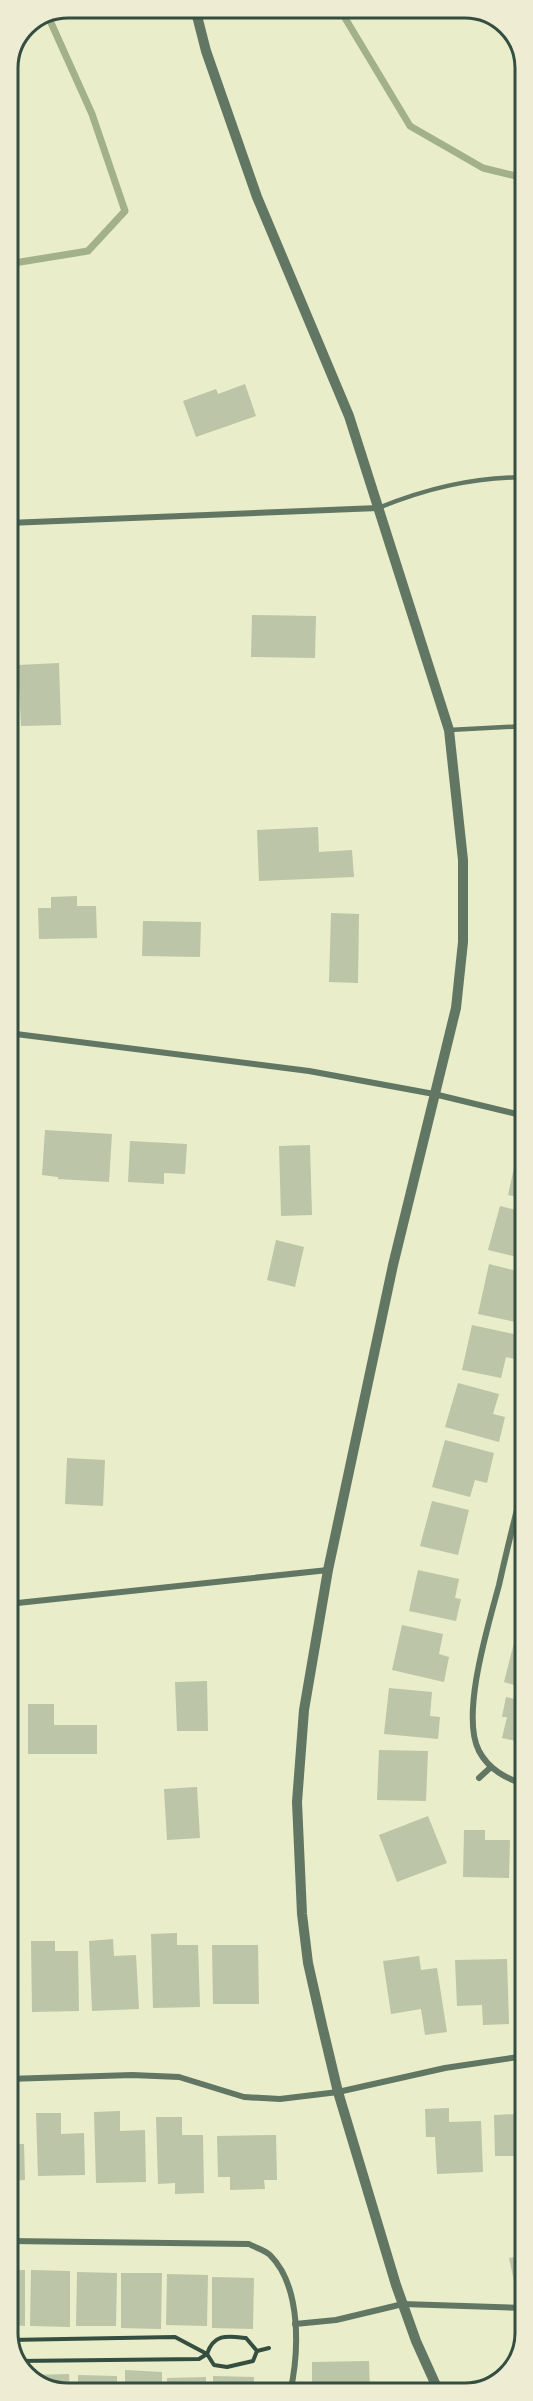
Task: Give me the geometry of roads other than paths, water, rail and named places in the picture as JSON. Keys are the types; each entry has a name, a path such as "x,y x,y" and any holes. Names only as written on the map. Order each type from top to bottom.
{"street":[{"path":"198,18 206,51 256,197 349,416 449,730 463,860 463,942 456,1008 393,1265 328,1570 304,1710 297,1802 302,1914 308,1963 338,2092 403,2304 416,2341 435,2383"},
{"path":"18,523 378,508"},
{"path":"18,1034 309,1071 434,1094 515,1114"},
{"path":"515,1519 478,1670 473,1704 478,1750 491,1767 505,1778 515,1782"},
{"path":"18,1603 328,1570"},
{"path":"479,1778 491,1767"},
{"path":"18,2079 132,2074 179,2078 244,2097 280,2100 338,2092 445,2068 515,2058"},
{"path":"18,2241 249,2244 269,2254 286,2284 295,2324 297,2354 292,2383"},
{"path":"295,2324 336,2320 403,2304 515,2308"}],"lane":[{"path":"378,508 415,493 485,478 515,477"},
{"path":"449,730 515,727"}],"waterway":[{"path":"345,18 410,126 483,168 515,176"},
{"path":"18,262 88,251 125,211 92,114 50,22"}]}
